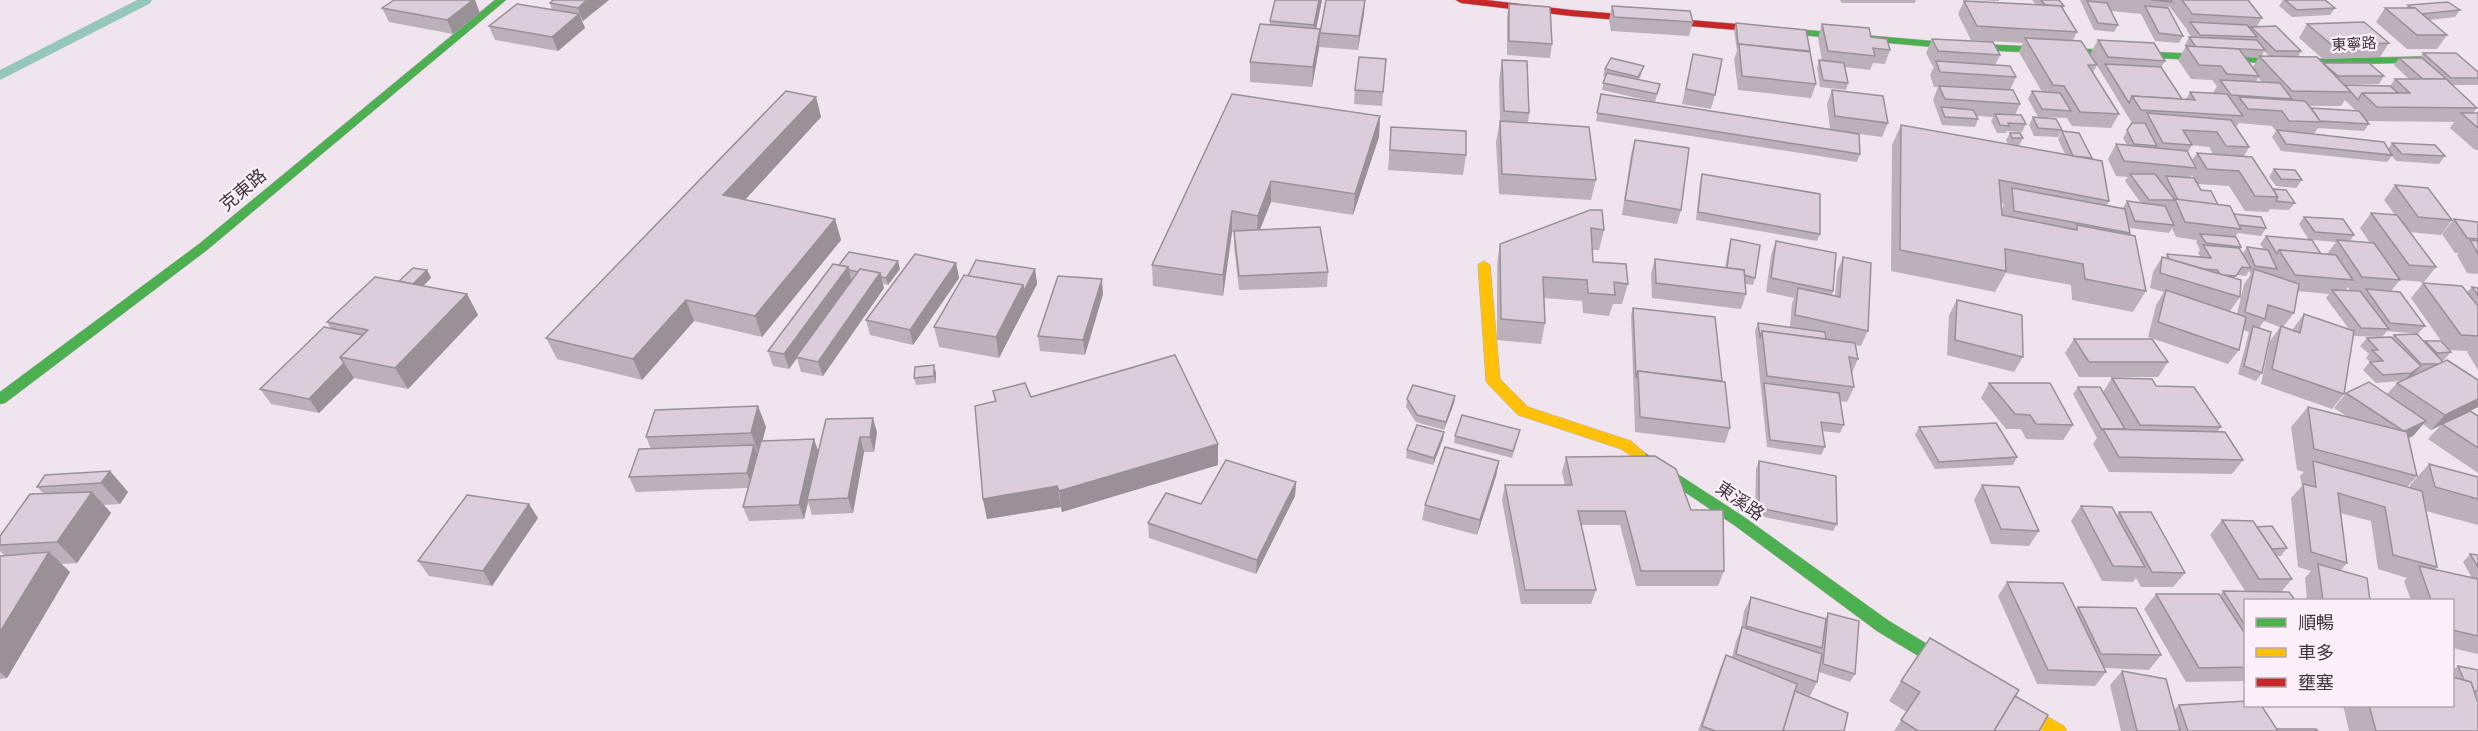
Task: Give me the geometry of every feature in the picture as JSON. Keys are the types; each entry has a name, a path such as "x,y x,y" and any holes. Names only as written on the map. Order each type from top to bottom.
{"street":[{"name":"克東路","path":"0,399 203,247 501,0"},
{"name":"東寧路","path":"1461,0 1571,14 1955,46 2310,62 2394,58 2459,59"},
{"name":"東溪路","path":"1484,265 1493,381 1523,411 1626,445 1739,521 1883,626 1970,679"},
{"path":"1990,690 2058,731"}],"building":[{"path":"394,0 473,0 447,20 382,8"},
{"path":"553,0 587,0 578,8 550,3"},
{"path":"1275,0 1319,0 1314,25 1270,21"},
{"path":"1326,0 1365,0 1359,36 1320,33"},
{"path":"2041,0 2059,0 2064,6 2045,5"},
{"path":"2182,0 2248,0 2262,18 2192,14"},
{"path":"2285,0 2325,0 2335,8 2297,10"},
{"path":"1964,1 2061,6 2077,32 1977,26"},
{"path":"2087,1 2107,3 2118,25 2098,23"},
{"path":"2448,2 2460,10 2421,14 2408,5"},
{"path":"517,4 579,14 552,37 489,26"},
{"path":"1509,4 1550,7 1552,44 1509,41"},
{"path":"1612,6 1690,11 1693,22 1614,17"},
{"path":"2145,6 2168,8 2183,36 2159,33"},
{"path":"2385,8 2415,8 2447,35 2417,35"},
{"path":"2190,22 2247,25 2257,37 2200,35"},
{"path":"2364,22 2389,43 2332,45 2307,24"},
{"path":"1736,23 1806,30 1810,51 1738,44"},
{"path":"1260,24 1320,29 1313,67 1250,62"},
{"path":"1822,24 1869,28 1871,37 1887,39 1890,50 1873,48 1875,56 1828,51"},
{"path":"2276,26 2301,51 2276,51 2251,27"},
{"path":"2189,37 2257,40 2265,50 2196,47"},
{"path":"2025,38 2081,41 2097,65 2088,65 2119,114 2080,112 2064,86 2053,85"},
{"path":"1932,39 1993,42 2000,55 1938,51"},
{"path":"2098,40 2154,43 2165,61 2108,57"},
{"path":"1739,44 1810,52 1816,84 1742,76"},
{"path":"2186,46 2239,49 2259,76 2227,74 2221,66 2199,65"},
{"path":"2423,53 2456,53 2478,72 2478,78 2451,78"},
{"path":"1693,54 1722,59 1715,95 1686,89"},
{"path":"2259,56 2317,57 2351,92 2292,91"},
{"path":"1359,57 1386,59 1383,92 1355,90"},
{"path":"1611,58 1644,66 1638,77 1605,69"},
{"path":"2399,58 2422,58 2450,82 2446,79 2423,79"},
{"path":"1502,60 1527,61 1529,113 1504,111"},
{"path":"1819,60 1844,63 1848,83 1823,80"},
{"path":"1936,61 2010,66 2016,77 1940,72"},
{"path":"2323,63 2369,63 2384,76 2338,76"},
{"path":"2105,64 2161,67 2182,99 2132,96 2129,103"},
{"path":"1607,73 1660,84 1657,94 1603,83"},
{"path":"2395,79 2446,79 2477,108 2377,107 2362,93 2410,93"},
{"path":"2220,80 2280,83 2292,99 2231,95"},
{"path":"2345,85 2390,86 2398,93 2362,93 2358,100"},
{"path":"1939,86 2013,90 2020,104 1945,99"},
{"path":"1832,90 1883,96 1888,123 1835,116"},
{"path":"786,91 816,97 723,195 835,219 755,316 686,300 633,359 546,338"},
{"path":"2032,91 2060,93 2071,111 2042,109"},
{"path":"2190,92 2227,94 2243,116 2141,110 2132,96 2195,100"},
{"path":"1232,94 1380,116 1355,194 1271,181 1258,216 1232,211 1223,275 1152,265"},
{"path":"1601,94 1859,134 1860,154 1597,113"},
{"path":"2239,97 2305,101 2322,122 2289,121 2282,111 2248,109"},
{"path":"1941,107 1973,110 1978,119 1945,117"},
{"path":"2311,108 2359,111 2369,124 2320,121"},
{"path":"2147,113 2231,120 2249,147 2226,146 2217,132 2183,130 2192,145 2163,143"},
{"path":"2461,113 2478,113 2478,128"},
{"path":"1995,114 2021,115 2026,124 2000,125"},
{"path":"2033,117 2056,119 2062,130 2038,128"},
{"path":"1500,121 1589,127 1596,180 1502,174"},
{"path":"2132,123 2145,123 2157,146 2134,144 2127,130"},
{"path":"1901,125 2102,161 2109,201 1999,180 2002,215 2077,230 2077,225 2135,236 2146,291 2085,279 2083,264 2005,249 2006,271 1900,250"},
{"path":"1391,127 1466,131 1466,155 1390,150"},
{"path":"2277,130 2384,142 2392,155 2286,144"},
{"path":"2062,131 2079,133 2092,158 2073,156"},
{"path":"2010,133 2020,133 2023,138 2012,138"},
{"path":"1635,140 1689,148 1681,210 1625,200"},
{"path":"2392,143 2435,145 2445,156 2402,154"},
{"path":"2116,144 2187,151 2196,168 2124,161"},
{"path":"2197,153 2252,157 2278,197 2255,196 2239,171 2207,169"},
{"path":"2274,169 2295,170 2302,180 2281,179"},
{"path":"1702,174 1820,194 1820,234 1698,212"},
{"path":"2130,174 2155,174 2175,200 2149,200"},
{"path":"2166,176 2194,178 2201,190 2211,191 2218,205 2178,200"},
{"path":"2395,185 2428,188 2452,220 2418,217"},
{"path":"2012,188 2125,209 2130,233 2014,211"},
{"path":"2273,189 2286,190 2295,203 2276,201 2278,197"},
{"path":"2175,199 2230,206 2241,229 2185,222"},
{"path":"2127,201 2165,206 2174,225 2135,221"},
{"path":"1590,210 1602,210 1604,230 1591,228 1593,262 1626,264 1628,284 1614,282 1615,295 1588,293 1587,280 1543,277 1545,323 1501,319 1500,244"},
{"path":"2371,213 2397,215 2436,267 2409,265"},
{"path":"2234,214 2261,217 2266,228 2239,225"},
{"path":"2304,217 2343,219 2354,235 2315,232"},
{"path":"2454,219 2478,222 2478,239 2467,238"},
{"path":"1320,227 1328,272 1239,276 1234,231"},
{"path":"2200,234 2236,237 2241,247 2206,243"},
{"path":"2266,236 2312,240 2321,254 2279,250 2277,254"},
{"path":"1731,239 1760,245 1755,278 1744,275 1744,270 1727,268"},
{"path":"2337,240 2374,243 2400,280 2362,277"},
{"path":"2470,240 2478,241 2478,254"},
{"path":"1776,241 1836,253 1833,291 1771,278"},
{"path":"2203,245 2239,248 2251,268 2242,267 2236,276 2224,275 2217,270 2204,269 2169,259 2167,254 2211,258"},
{"path":"2247,247 2268,250 2277,269 2255,266"},
{"path":"2279,250 2336,255 2353,280 2295,275"},
{"path":"849,252 898,261 886,278 881,277 880,273 860,269 858,272 839,265"},
{"path":"915,254 956,263 910,330 866,320"},
{"path":"1843,257 1871,263 1868,331 1795,315 1798,288 1840,297"},
{"path":"2162,257 2241,280 2240,297 2160,273"},
{"path":"1655,259 1744,270 1746,294 1656,283"},
{"path":"976,260 1035,269 1024,291 1023,285 968,276"},
{"path":"833,264 848,267 784,354 768,351"},
{"path":"413,268 427,270 413,284 399,281"},
{"path":"860,269 880,273 818,362 796,357"},
{"path":"2254,269 2299,284 2294,313 2268,305 2265,319 2245,312"},
{"path":"964,275 1023,285 996,337 934,327"},
{"path":"1058,276 1102,279 1083,340 1038,336"},
{"path":"375,277 467,294 395,368 340,357 368,330 327,322"},
{"path":"2423,283 2462,286 2478,306 2478,336 2461,335"},
{"path":"2366,289 2400,292 2425,326 2390,323"},
{"path":"2166,290 2246,317 2239,350 2158,322"},
{"path":"2332,290 2360,291 2389,329 2361,328"},
{"path":"1957,300 2022,315 2023,357 1955,340"},
{"path":"1633,308 1715,317 1722,381 1638,371 1636,378"},
{"path":"2304,314 2354,331 2344,394 2272,369 2281,326 2300,333"},
{"path":"1758,323 1825,332 1826,339 1762,331 1760,338"},
{"path":"2253,326 2271,332 2262,373 2244,366"},
{"path":"324,327 363,335 340,357 344,363 309,399 260,389"},
{"path":"1762,331 1855,343 1858,359 1849,357 1854,387 1767,376"},
{"path":"2417,334 2443,362 2421,364 2394,335"},
{"path":"2391,337 2421,366 2411,373 2383,375 2370,362 2383,361 2372,350 2378,350 2367,338"},
{"path":"2074,339 2152,339 2168,362 2089,362"},
{"path":"2425,341 2441,341 2451,352 2437,353"},
{"path":"1175,355 1218,444 1059,491 1057,486 983,499 975,406 996,401 993,391 1025,383 1031,397"},
{"path":"2447,360 2478,380 2478,399 2445,415 2397,383"},
{"path":"934,365 934,376 914,378 915,367"},
{"path":"1638,371 1725,382 1730,428 1640,417"},
{"path":"2112,378 2152,379 2156,386 2194,387 2221,427 2140,425"},
{"path":"2369,382 2426,421 2405,431 2402,430 2346,393"},
{"path":"1764,383 1839,393 1844,425 1821,422 1825,447 1770,440"},
{"path":"1989,383 2050,383 2073,425 2036,424 2030,415 2015,414"},
{"path":"1413,385 1455,396 1446,422 1417,415 1407,399"},
{"path":"2078,387 2100,387 2125,429 2102,430"},
{"path":"758,406 751,433 646,437 655,410"},
{"path":"2308,407 2407,432 2417,476 2314,449"},
{"path":"2470,411 2478,416 2478,448 2442,424"},
{"path":"1462,415 1520,430 1513,451 1455,436"},
{"path":"873,418 870,437 860,437 848,498 807,500 826,419"},
{"path":"1996,423 2017,457 1939,462 1919,427"},
{"path":"1417,425 1444,432 1434,458 1407,450"},
{"path":"2103,429 2225,432 2243,460 2119,457"},
{"path":"814,439 799,505 743,507 761,441"},
{"path":"754,445 747,473 629,477 639,449"},
{"path":"1445,447 1499,461 1480,520 1425,505"},
{"path":"1655,456 1676,469 1691,510 1723,510 1724,571 1641,571 1625,511 1578,511 1596,590 1525,590 1505,485 1572,485 1566,457"},
{"path":"1226,460 1296,482 1257,560 1148,523 1166,493 1201,504"},
{"path":"1759,461 1836,476 1837,524 1759,508"},
{"path":"2313,461 2422,491 2437,567 2393,555 2385,507 2338,493 2347,563 2311,552 2303,484 2316,487"},
{"path":"2429,464 2478,477 2478,499 2435,487"},
{"path":"110,471 101,483 37,487 45,475"},
{"path":"1982,485 2019,487 2039,531 2001,529"},
{"path":"92,492 57,542 0,545 0,536 30,494"},
{"path":"467,495 529,504 483,571 418,561"},
{"path":"2081,506 2112,507 2145,567 2113,566"},
{"path":"2119,512 2151,512 2185,573 2152,572"},
{"path":"2222,520 2253,521 2292,579 2259,579"},
{"path":"2272,526 2287,548 2272,549 2257,527"},
{"path":"49,552 0,632 0,556"},
{"path":"2470,554 2478,555 2478,567"},
{"path":"2318,564 2367,578 2370,599 2323,599"},
{"path":"2419,566 2478,579 2478,636 2454,630 2454,599 2431,599"},
{"path":"2007,582 2063,583 2106,672 2048,670"},
{"path":"2223,591 2289,592 2294,599 2244,599 2244,624"},
{"path":"2156,594 2219,594 2244,632 2244,667 2199,668"},
{"path":"1751,597 1826,619 1822,648 1746,626"},
{"path":"2078,607 2136,608 2161,655 2101,654"},
{"path":"1828,613 1859,621 1855,674 1823,664"},
{"path":"1742,627 1822,654 1817,682 1736,654"},
{"path":"1930,638 2019,690 1994,731 1918,731 1901,720 1920,692 1901,681"},
{"path":"1726,655 1797,684 1783,731 1715,731 1702,726"},
{"path":"2458,666 2478,670 2478,691 2474,691 2471,682 2464,680"},
{"path":"2122,671 2166,679 2180,731 2137,731"},
{"path":"2454,678 2471,682 2478,703 2478,731 2376,731 2370,707 2454,707"},
{"path":"1795,691 1848,713 1844,731 1783,731"},
{"path":"2015,696 2048,715 2039,731 1994,731"},
{"path":"2244,701 2244,707 2262,707 2278,731 2188,731 2179,705"},
{"path":"2277,729 2316,729 2318,731 2278,731"}],"waterway":[{"path":"0,75 147,0"}],"traffic: fast":[{"path":"0,399 203,247 501,0"},
{"path":"1749,28 1955,46 2310,62 2443,59"},
{"path":"1639,454 1739,521 1883,626 1961,673"}],"traffic: slow":[{"path":"1484,265 1493,381 1523,411 1626,445 1639,454"},
{"path":"2006,700 2058,731"}],"traffic: jam":[{"path":"1461,0 1571,13 1749,28"}]}
